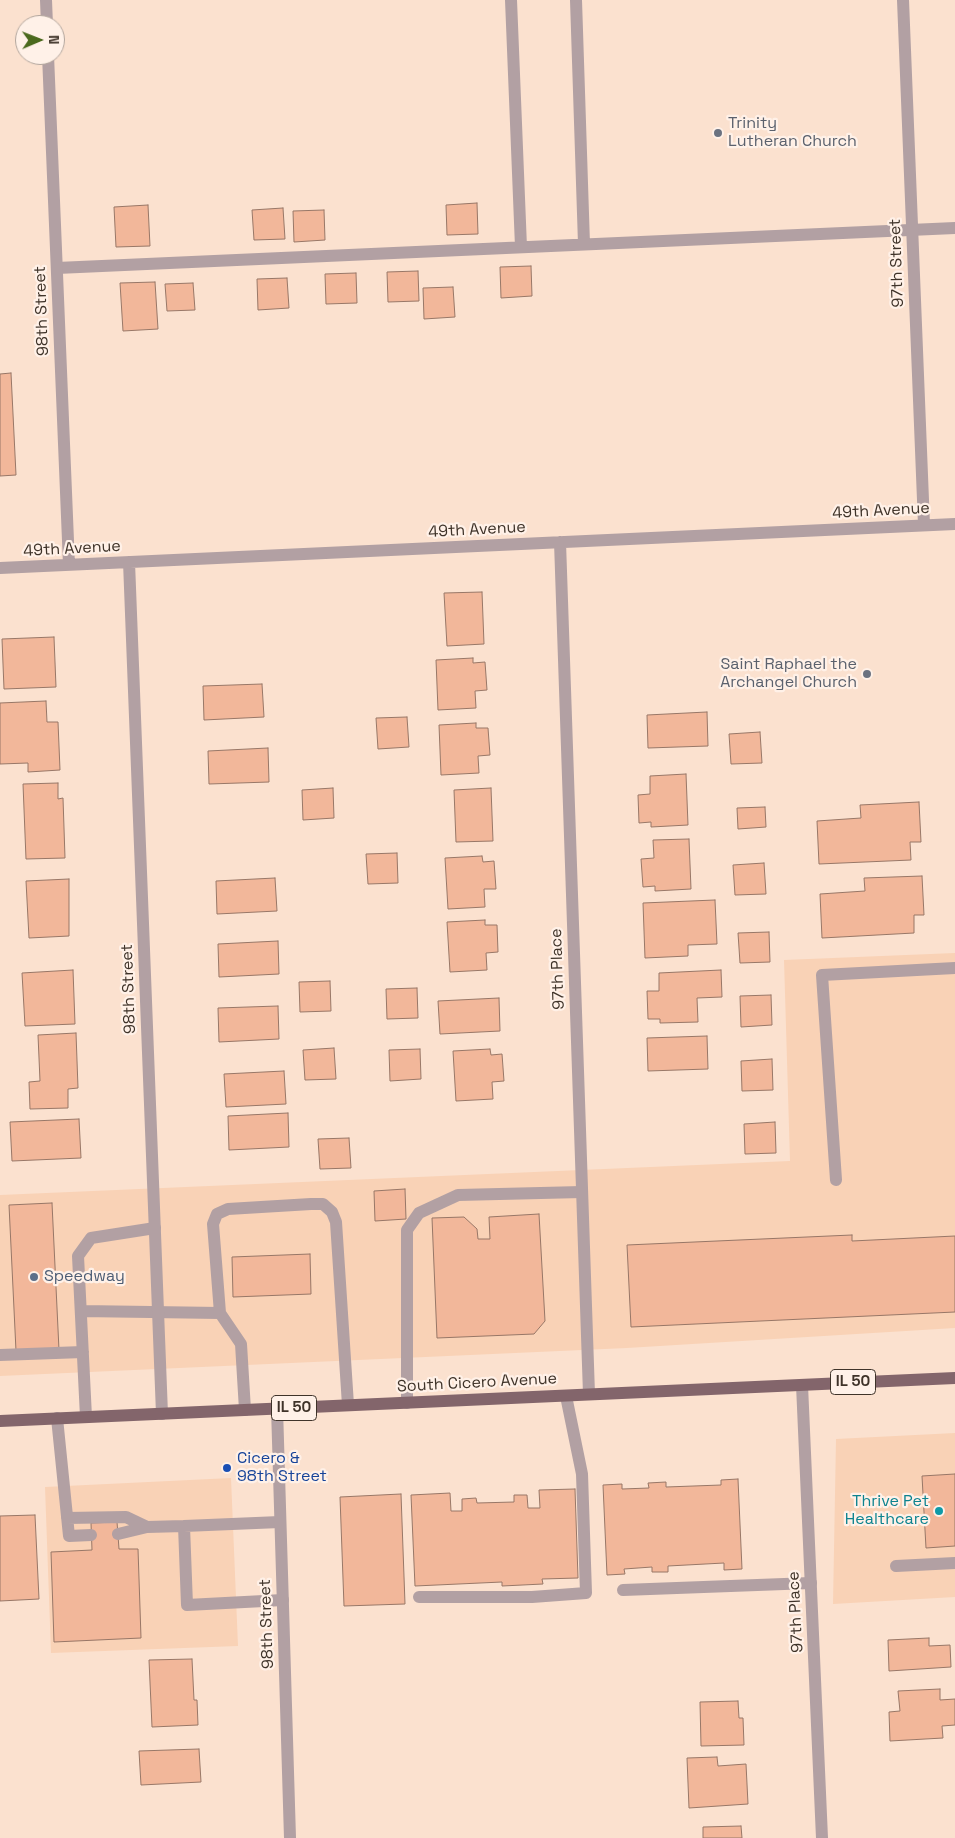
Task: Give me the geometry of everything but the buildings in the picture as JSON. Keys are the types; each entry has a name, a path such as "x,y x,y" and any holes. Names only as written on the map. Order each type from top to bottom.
{"main road":[{"name":"South Cicero Avenue","path":"0,1421 955,1378"}],"street":[{"path":"46,0 47,15"},
{"path":"511,0 521,247"},
{"path":"576,0 584,244"},
{"name":"97th Street","path":"903,0 924,525"},
{"name":"98th Street","path":"48,65 69,565"},
{"path":"57,268 955,228"},
{"name":"49th Avenue","path":"0,568 955,524"},
{"name":"97th Place","path":"560,542 588,1394"},
{"name":"98th Street","path":"129,562 162,1414"},
{"path":"836,1180 822,975 955,968"},
{"path":"407,1402 407,1230 419,1213 458,1195 582,1192"},
{"path":"245,1410 241,1344 220,1313 213,1224 217,1214 228,1209 323,1204 332,1212 336,1222 348,1405"},
{"path":"86,1417 78,1256 91,1238 155,1228"},
{"path":"81,1311 220,1313"},
{"path":"0,1354 84,1352"},
{"name":"97th Place","path":"802,1385 822,1838"},
{"path":"419,1597 532,1597 586,1593 582,1474 566,1396"},
{"name":"98th Street","path":"277,1408 290,1838"},
{"path":"57,1418 69,1536 91,1535"},
{"path":"67,1518 126,1517 147,1527"},
{"path":"118,1534 147,1527 280,1522"},
{"path":"184,1526 188,1605 283,1600"},
{"path":"896,1566 955,1563"},
{"path":"623,1590 811,1583"}],"shaded area":[{"path":"955,953 955,1328 627,1348 0,1376 0,1195 790,1161 784,960"},
{"path":"955,1433 955,1597 833,1604 836,1439"},
{"path":"231,1478 238,1646 51,1653 45,1487"}],"place":[{"name":"Trinity Lutheran Church","path":"718,133"},
{"name":"Saint Raphael the Archangel Church","path":"867,674"},
{"name":"Speedway","path":"34,1277"},
{"name":"Cicero & 98th Street","path":"227,1468"},
{"name":"Thrive Pet Healthcare","path":"939,1511"}]}
